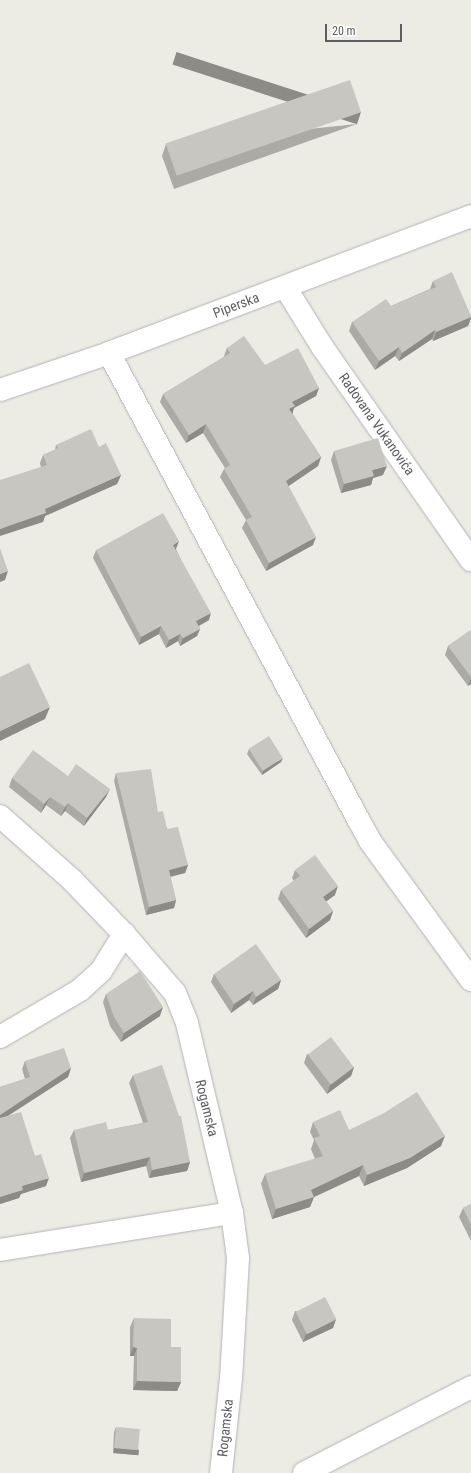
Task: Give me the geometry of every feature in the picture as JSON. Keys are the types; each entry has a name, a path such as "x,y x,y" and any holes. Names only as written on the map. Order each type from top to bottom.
{"street":[{"name":"Piperska","path":"0,390 109,353 471,216"},
{"name":"Radovana Vukanovića","path":"285,287 323,348 471,560"},
{"path":"109,353 370,842 471,980"},
{"name":"Rogamska","path":"0,816 72,880 124,934 175,993 182,1007 232,1214 238,1258 231,1378 221,1473"},
{"path":"0,1037 80,990 101,972 124,934"},
{"path":"0,1250 232,1214"},
{"path":"304,1473 471,1387"}],"building":[{"path":"350,80 361,112 177,176 166,143"},
{"path":"452,272 471,317 436,332 435,330 402,353 399,347 379,361 352,322 386,299 391,306 436,287 433,281"},
{"path":"244,336 265,365 298,348 319,388 292,402 295,406 289,409 321,457 286,481 316,537 269,563 246,520 252,517 224,469 230,465 206,424 189,435 163,394 230,353 227,348"},
{"path":"91,429 99,447 106,443 121,475 45,509 46,513 0,529 0,480 47,465 43,455 58,448 56,445"},
{"path":"378,438 387,466 372,470 374,476 344,484 334,451"},
{"path":"163,513 179,541 173,545 211,613 196,621 200,629 183,638 180,634 169,640 161,626 141,637 96,550"},
{"path":"0,548 8,571 0,574"},
{"path":"471,630 471,677 448,646"},
{"path":"29,663 50,707 0,731 0,677"},
{"path":"269,736 283,758 262,771 249,749"},
{"path":"33,750 68,776 76,764 110,789 87,818 68,803 65,807 50,797 44,804 12,778"},
{"path":"151,769 158,812 163,811 167,829 178,827 188,865 169,870 176,900 149,907 116,773"},
{"path":"315,855 338,886 323,897 333,911 309,929 281,890 300,876 295,870"},
{"path":"256,944 281,980 256,997 253,991 234,1004 214,974"},
{"path":"140,971 163,1007 124,1033 114,1017 106,994"},
{"path":"331,1037 354,1067 331,1085 308,1054"},
{"path":"64,1048 71,1068 0,1115 0,1087 30,1077 25,1061"},
{"path":"162,1065 179,1116 181,1116 190,1162 152,1170 150,1157 84,1173 74,1130 106,1122 108,1130 148,1122 133,1075"},
{"path":"417,1092 445,1136 410,1158 367,1175 363,1165 311,1190 314,1197 276,1209 265,1174 323,1156 314,1138 320,1136 313,1122 340,1110 349,1130 384,1113"},
{"path":"21,1112 35,1156 41,1154 49,1178 22,1186 23,1190 0,1197 0,1118"},
{"path":"471,1204 471,1225 463,1208"},
{"path":"325,1297 336,1319 307,1334 296,1312"},
{"path":"134,1318 171,1319 171,1347 181,1347 181,1382 137,1381 137,1348 133,1347"},
{"path":"116,1427 140,1429 138,1450 114,1448"}]}
